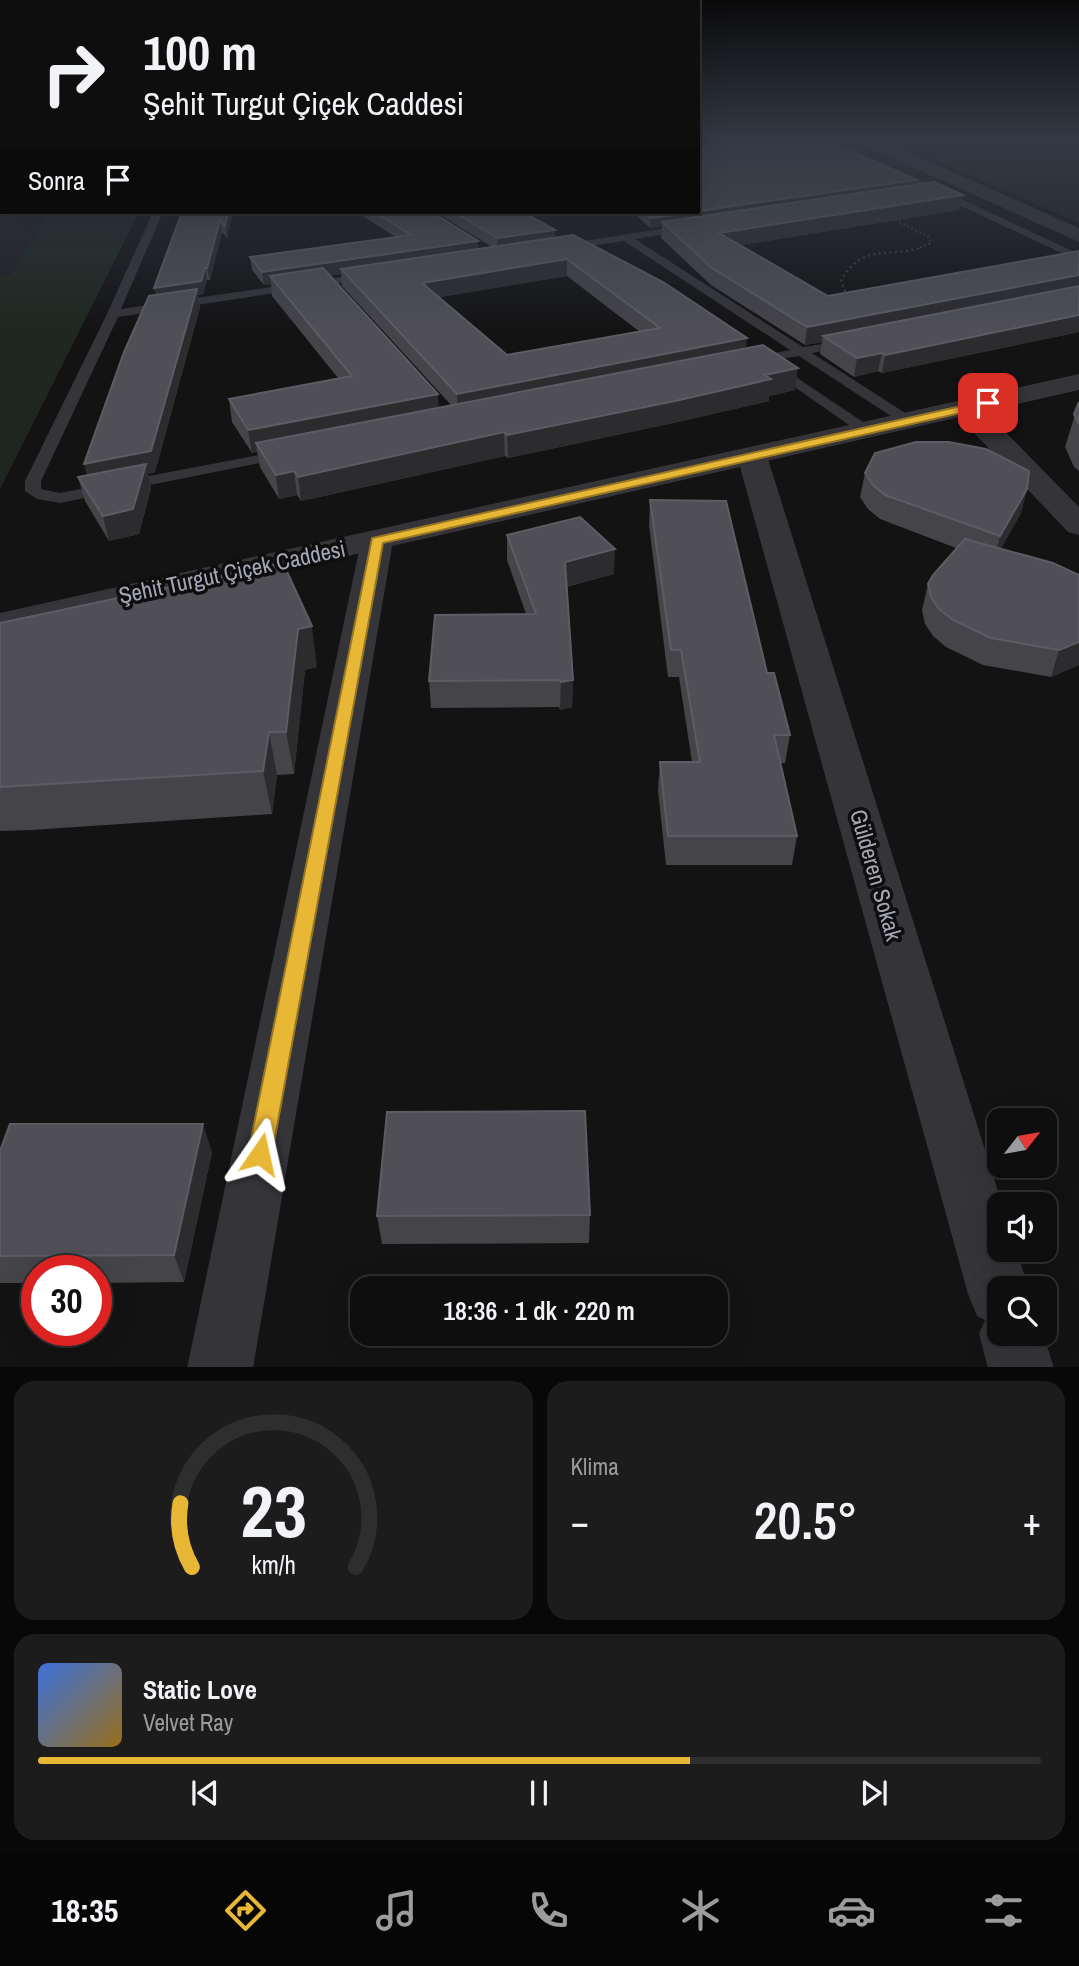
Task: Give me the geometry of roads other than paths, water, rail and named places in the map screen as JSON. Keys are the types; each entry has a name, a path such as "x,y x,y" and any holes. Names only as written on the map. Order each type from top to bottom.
{"street":[{"path":"1010,205 1079,236"},
{"name":"Şehit Turgut Çiçek Caddesi","path":"0,624 1079,382"},
{"path":"966,408 1079,525"},
{"name":"Gülderen Sokak","path":"752,457 994,1276"},
{"path":"220,1367 377,541"},
{"path":"1015,1346 1021,1367"}],"lane":[{"path":"965,205 1079,258"},
{"path":"157,214 113,314 33,481 33,491 42,496 60,498 305,450"},
{"path":"551,249 699,226"},
{"path":"625,237 908,421"},
{"path":"592,242 604,250"},
{"path":"113,314 333,287 380,275"},
{"path":"737,364 758,355 802,352 853,341"},
{"path":"758,355 867,431"}]}
